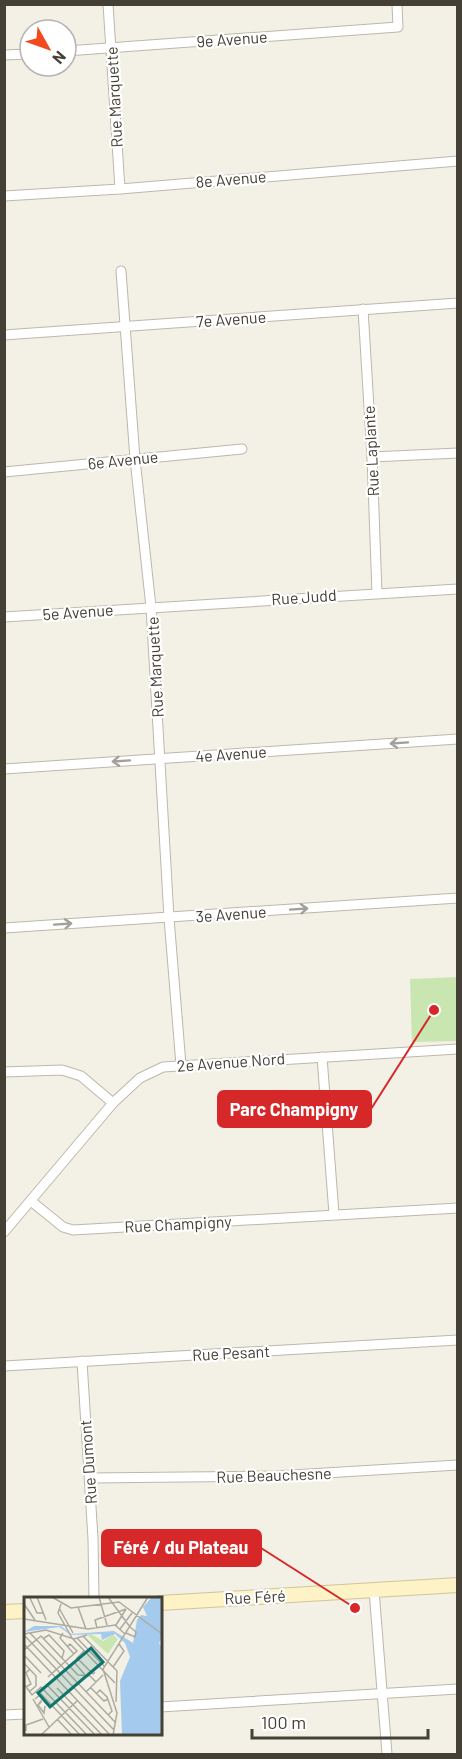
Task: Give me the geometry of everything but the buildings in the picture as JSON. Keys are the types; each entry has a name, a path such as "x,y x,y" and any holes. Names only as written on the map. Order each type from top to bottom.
{"street":[{"name":"Rue Marquette","path":"108,4 120,189"},
{"name":"9e Avenue","path":"78,50 398,27 397,4"},
{"name":"8e Avenue","path":"4,196 120,189 458,161"},
{"name":"Rue Marquette","path":"121,271 135,459 151,607 180,1065"},
{"name":"7e Avenue","path":"4,335 458,303"},
{"name":"Rue Laplante","path":"363,309 377,592"},
{"name":"6e Avenue","path":"4,472 242,449"},
{"path":"372,457 458,453"},
{"name":"Rue Judd","path":"151,607 458,589"},
{"name":"5e Avenue","path":"4,617 151,607"},
{"name":"4e Avenue","path":"4,769 458,740"},
{"name":"3e Avenue","path":"4,928 458,898"},
{"name":"2e Avenue Nord","path":"4,1232 113,1103 140,1078 163,1067 458,1049"},
{"path":"322,1057 334,1214"},
{"path":"4,1072 62,1070 81,1076 113,1103"},
{"name":"Rue Champigny","path":"31,1201 63,1227 73,1230 458,1208"},
{"name":"Rue Pesant","path":"4,1366 458,1341"},
{"name":"Rue Dumont","path":"82,1361 90,1478 94,1597"},
{"name":"Rue Beauchesne","path":"90,1478 275,1476 458,1465"},
{"name":"Rue Féré","path":"162,1603 458,1585"},
{"path":"374,1590 387,1755"},
{"path":"4,1612 24,1611"},
{"path":"162,1707 458,1689"},
{"path":"4,1715 24,1714"}],"green space":[{"path":"457,977 457,1041 412,1042 410,979"}],"place":[{"name":"Parc Champigny","path":"434,1010"},
{"name":"Féré / du Plateau","path":"355,1608"}]}
